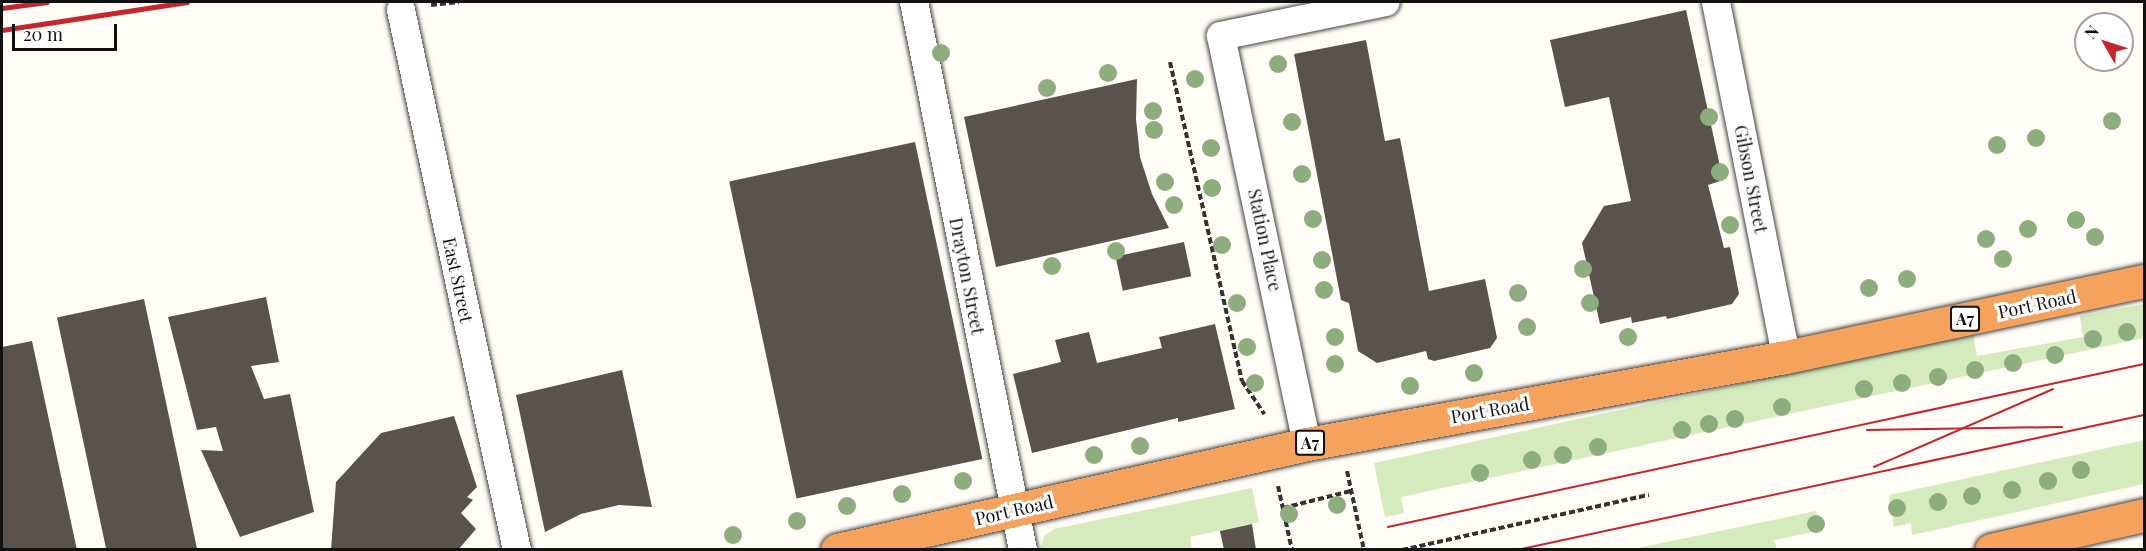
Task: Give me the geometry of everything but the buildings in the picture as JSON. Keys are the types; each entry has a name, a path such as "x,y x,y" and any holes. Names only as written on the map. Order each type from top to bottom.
{"highway":[{"name":"Port Road","path":"837,549 1307,444 1786,357 2145,281"},
{"path":"1991,549 2145,515"}],"street":[{"name":"Drayton Street","path":"914,2 1023,549"},
{"name":"Station Place","path":"1307,444 1221,36 1386,2"},
{"name":"Gibson Street","path":"1716,2 1786,357"},
{"name":"East Street","path":"401,10 517,549"}],"path":[{"path":"1170,62 1242,381 1264,414"},
{"path":"1347,471 1364,549"},
{"path":"1278,484 1292,549"},
{"path":"1283,508 1351,491"},
{"path":"1402,549 1649,495"}],"green space":[{"path":"2144,304 2144,338 1401,497 1404,513 1385,517 1374,463 1973,334 1977,356 2083,337 2080,316"},
{"path":"2144,440 2144,484 1912,535 1911,523 1894,527 1889,495"},
{"path":"1252,488 1259,522 1190,537 1192,549 1040,549 1045,535 1054,529"},
{"path":"1816,511 1822,530 1774,540 1777,549 1633,549"}],"tram line":[{"path":"1388,527 2144,364"},
{"path":"1874,467 2053,389"},
{"path":"1517,550 2144,415"},
{"path":"1867,430 2062,427"}],"railway":[{"path":"2,8 47,2"},
{"path":"2,30 187,2"}]}
